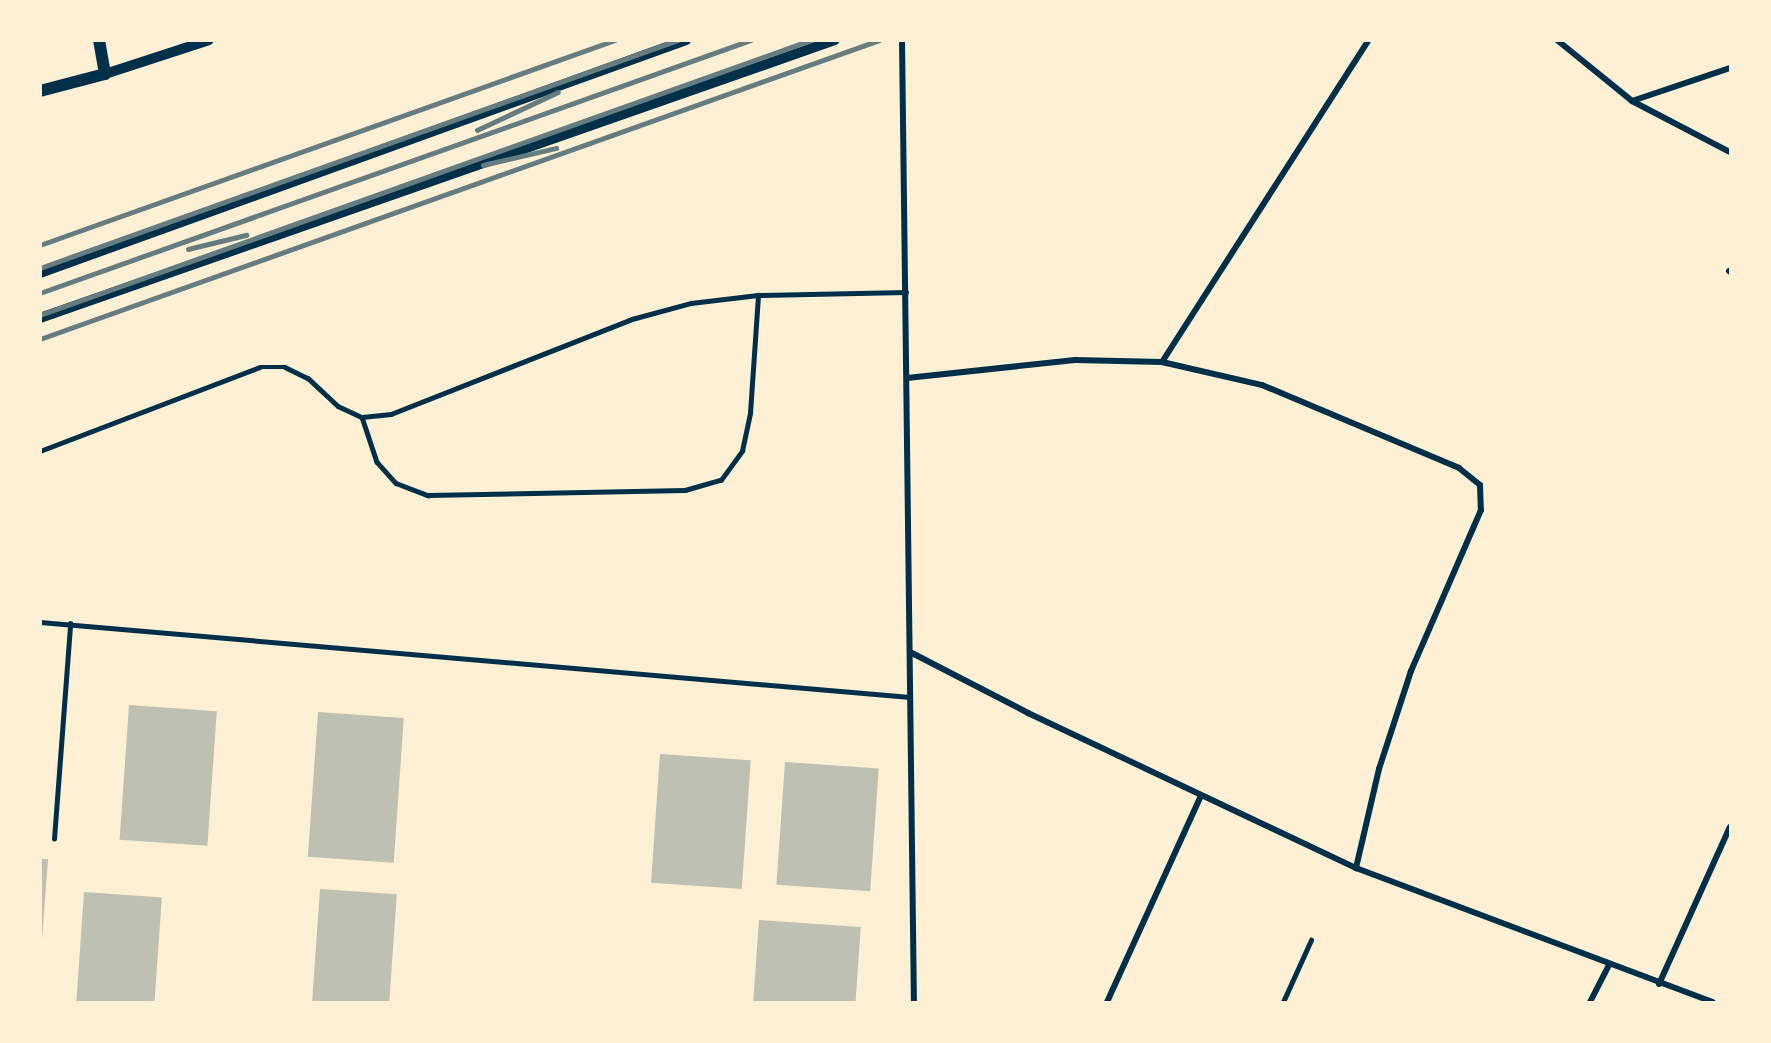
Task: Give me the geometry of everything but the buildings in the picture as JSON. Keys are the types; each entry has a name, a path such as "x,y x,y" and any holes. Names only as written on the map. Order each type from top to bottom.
{"main road":[{"path":"40,91 105,74 99,40"}],"street":[{"path":"105,74 185,44 209,40"},
{"path":"40,273 687,40"},
{"path":"40,318 835,40"},
{"path":"902,40 914,1002"},
{"path":"1162,362 1369,40"},
{"path":"1557,40 1632,101 1731,152"},
{"path":"1632,101 1731,68"},
{"path":"907,378 1076,360 1162,362 1262,385 1459,468 1480,485 1481,510 1411,671 1378,770 1356,868"},
{"path":"910,652 1201,796 1356,868 1659,984 1713,1002"},
{"path":"1107,1002 1201,796"},
{"path":"1659,984 1731,827"},
{"path":"1590,1002 1609,965"}],"lane":[{"path":"40,451 260,367 285,367 308,378 338,406 362,417 391,414 632,319 691,303 758,295 906,292"},
{"path":"362,417 377,462 396,483 428,495 686,490 721,480 742,451 750,414 758,295"},
{"path":"40,622 910,697"},
{"path":"54,839 70,624"},
{"path":"1283,1002 1311,939"}],"railway":[{"path":"40,245 615,40"},
{"path":"40,268 678,40"},
{"path":"40,293 751,40"},
{"path":"40,315 811,40"},
{"path":"40,339 879,40"},
{"path":"477,130 558,92"},
{"path":"483,165 556,148"},
{"path":"188,249 246,235"}]}
